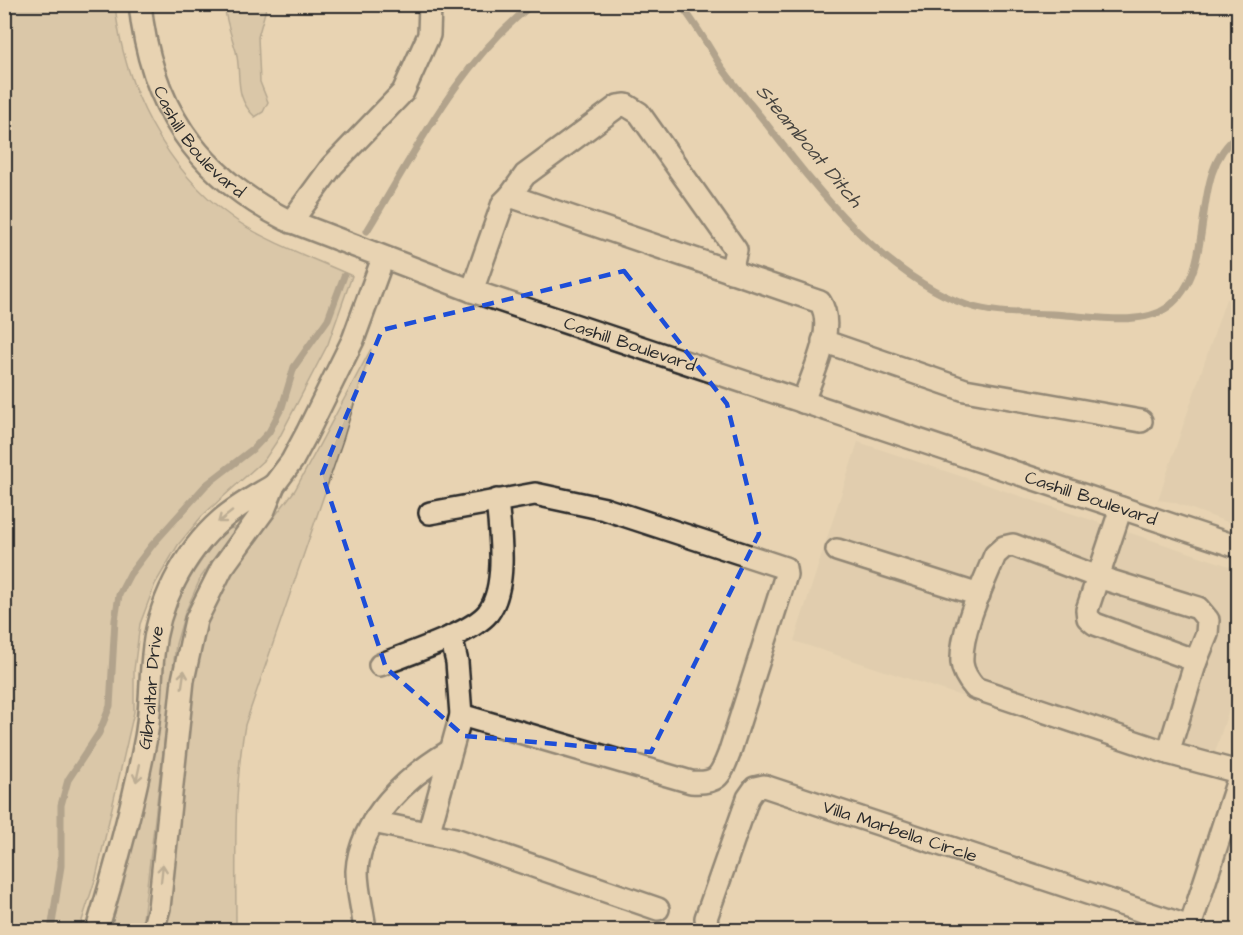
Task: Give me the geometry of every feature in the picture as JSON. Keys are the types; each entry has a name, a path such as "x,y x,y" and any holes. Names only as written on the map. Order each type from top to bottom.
{"street":[{"name":"Cashill Boulevard","path":"140,4 149,61 165,101 189,142 207,165 231,186 259,206 291,222 472,291 1239,547"},
{"path":"291,222 332,166 403,92 429,35 430,4"},
{"path":"472,291 503,203 525,176 618,106 626,105 639,113 736,250 732,272"},
{"path":"510,196 820,302 827,316 828,329 803,402"},
{"name":"Gibraltar Drive","path":"153,930 159,908 188,648 196,620 209,591 264,510 274,485 292,461 337,375 353,340 382,258"},
{"path":"824,341 964,390 1140,421"},
{"name":"Gibraltar Drive","path":"97,930 116,866 145,743 150,716 153,654 168,595 206,534 237,508 274,485"},
{"path":"430,513 535,494 606,509 785,568 786,575 729,754 721,774 708,783 691,782 461,715"},
{"path":"380,665 451,637 487,615 494,602 501,555 497,500"},
{"path":"1121,508 1087,610 1088,618 1095,624 1196,661"},
{"path":"1168,753 1196,661 1207,634 1208,620 1198,608 1098,578 1013,545 1004,547 995,555 979,595 963,647 962,665 967,678 975,688 1168,753 1239,772"},
{"path":"837,550 979,595"},
{"path":"429,831 461,715 457,662 451,637"},
{"path":"366,930 357,873 359,854 373,822 417,774 450,751"},
{"path":"1189,929 1239,780"},
{"name":"Villa Marbella Circle","path":"708,930 706,918 748,798 755,788 764,786 1189,929"},
{"path":"373,822 429,831 658,909"}],"highlighted area":[{"path":"624,271 727,404 759,534 651,752 464,736 386,668 322,474 382,330"}],"shaded area":[{"path":"4,5 115,5 127,66 138,96 168,151 187,176 209,199 245,226 352,276 328,344 279,438 265,459 202,516 178,545 155,584 140,624 134,670 134,712 96,877 79,930 5,930"},
{"path":"224,5 267,5 258,37 260,82 268,102 263,112 255,117 248,109 241,93 238,60"},
{"path":"1226,299 1238,303 1238,526 1173,502 1158,500"},
{"path":"371,349 343,440 245,725 237,802 236,930 164,930 188,714 196,660 206,623 222,588 234,569 295,490"},
{"path":"858,442 1238,569 1238,681 1207,777 794,641"},
{"path":"236,528 201,577 185,613 176,644 142,927 141,930 110,930 130,854 152,752 159,716 164,649 172,615 186,584 205,556 226,529"}],"waterway":[{"name":"Steamboat Ditch","path":"367,231 421,140 460,81 506,28 533,4"},
{"name":"Steamboat Ditch","path":"680,4 731,80 807,175 854,228 908,274 937,292 979,308 1004,312 1118,319 1145,317 1168,307 1184,290 1194,269 1212,173 1222,152 1238,135"},
{"name":"Steamboat Ditch","path":"51,930 61,866 61,805 68,780 99,733 110,706 115,620 119,595 130,574 153,544 206,485 254,448 269,432 282,407 294,367 328,319 344,276"}]}
